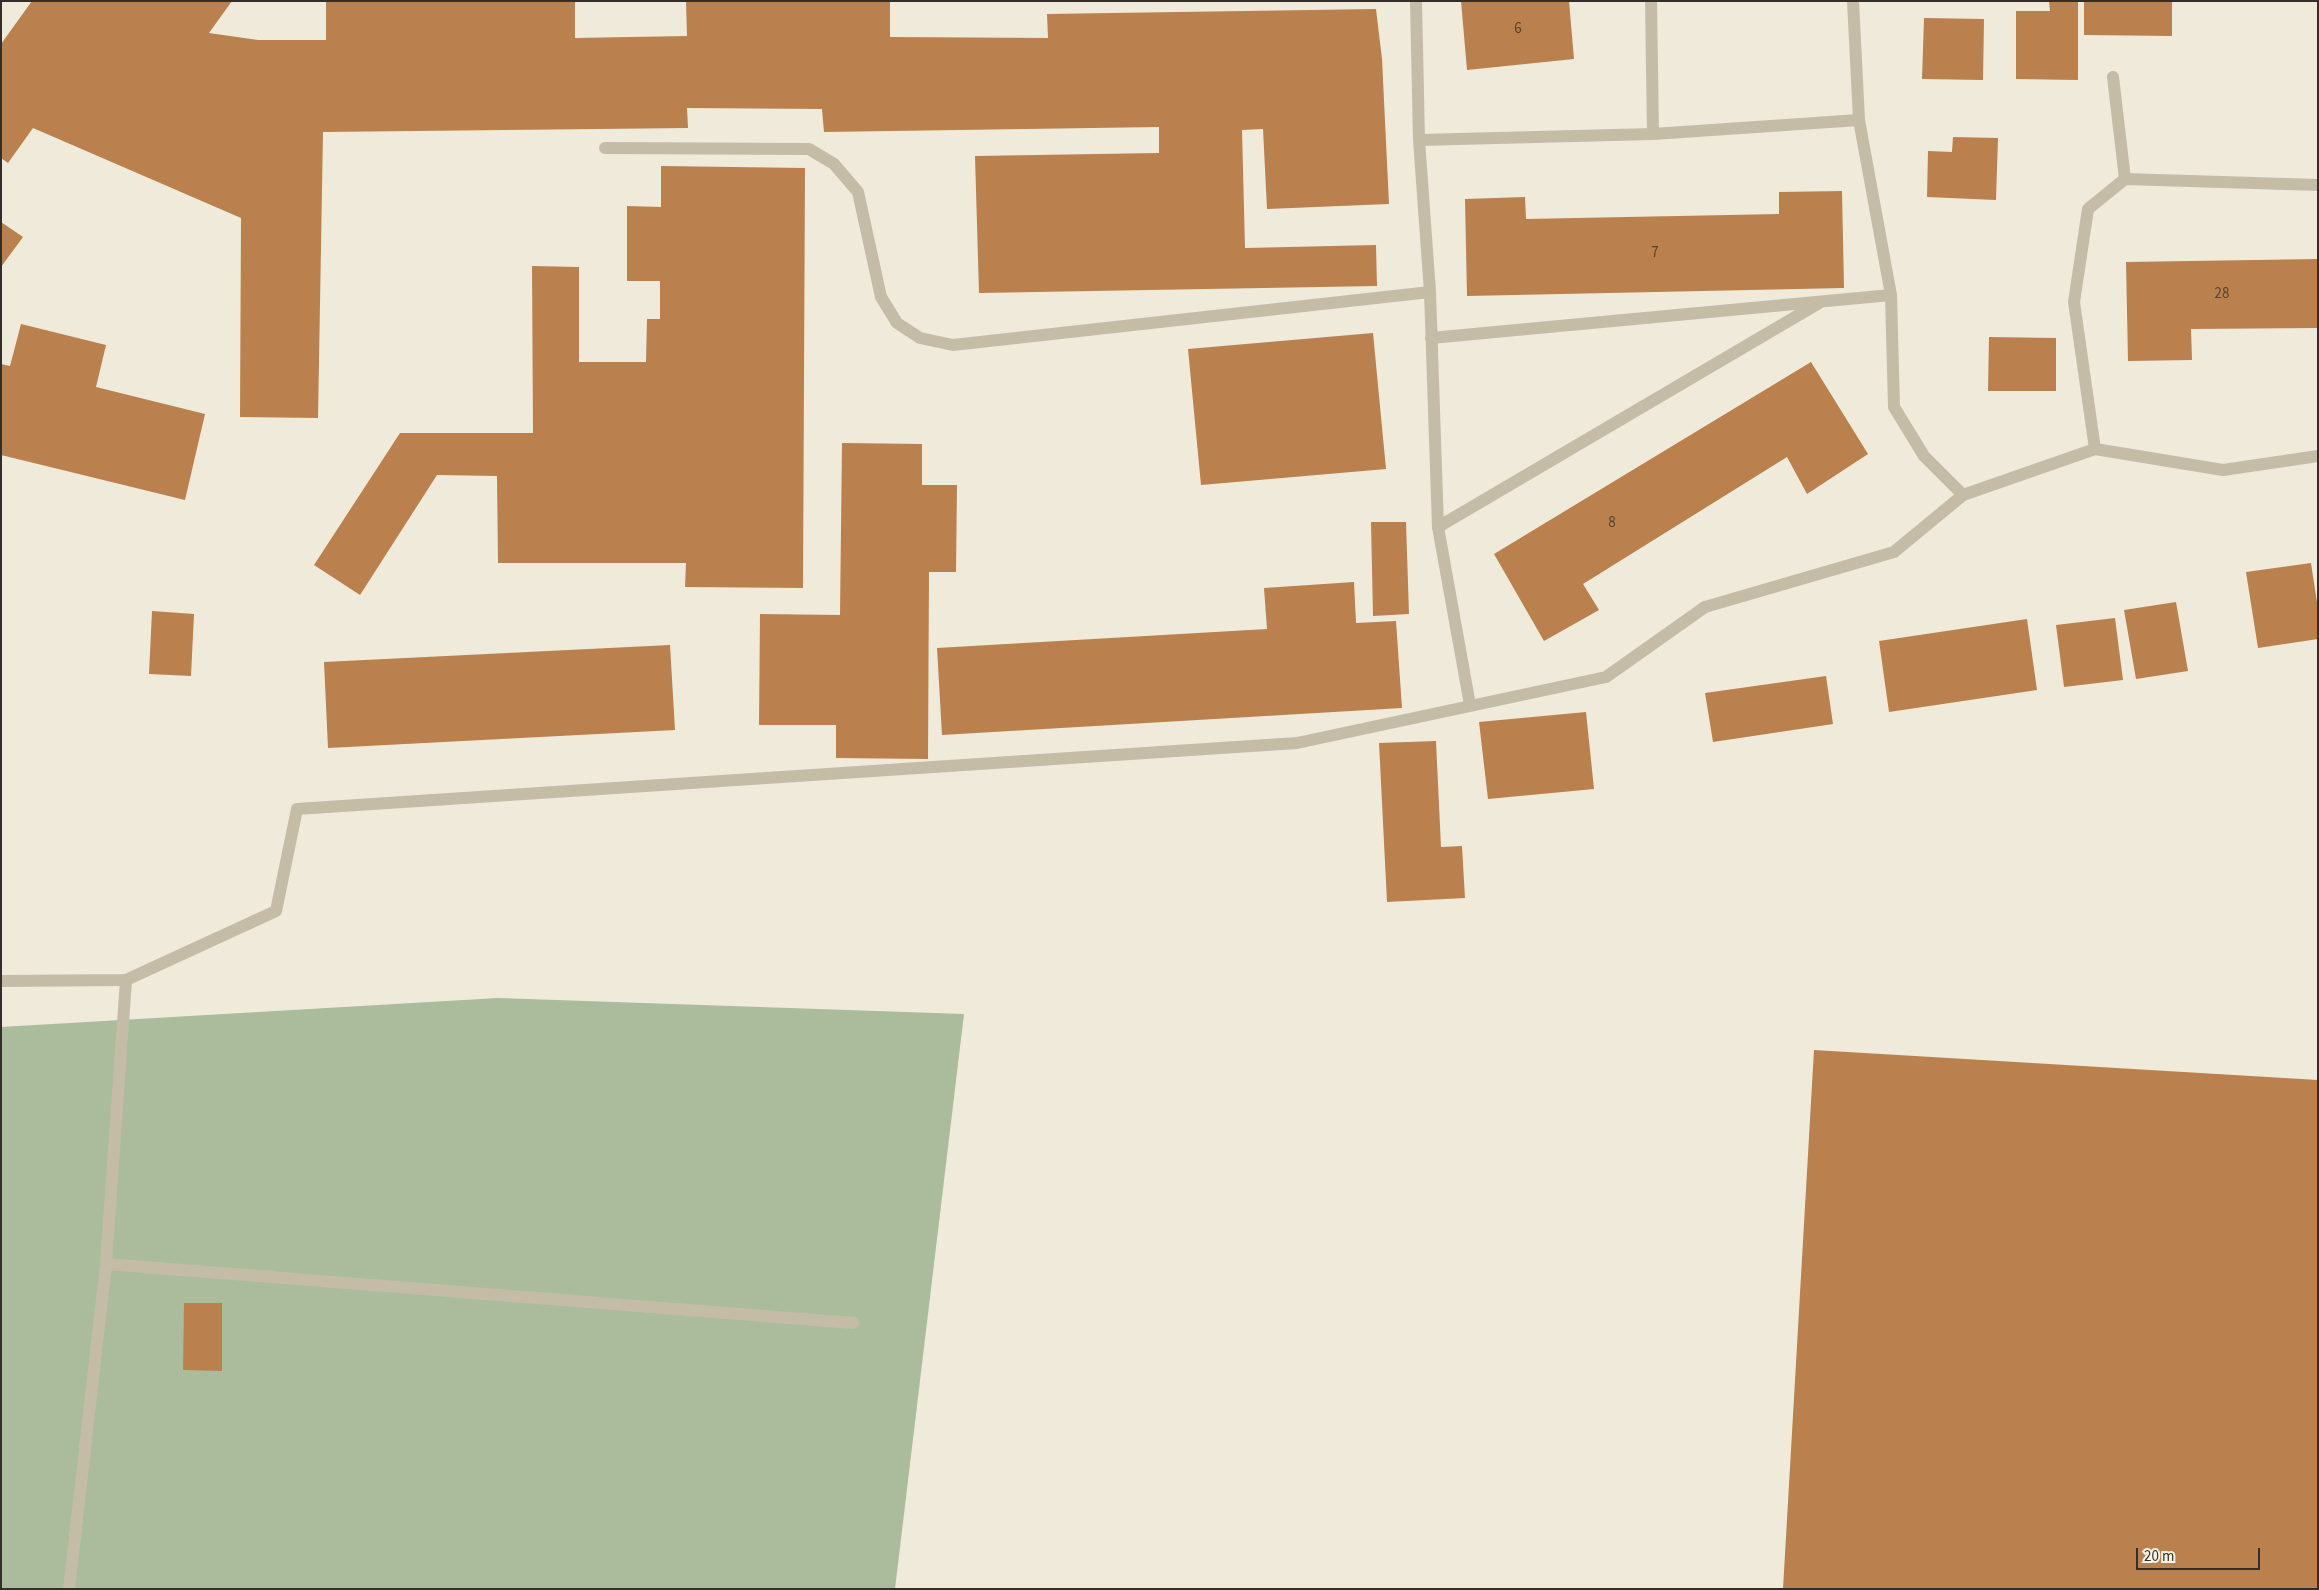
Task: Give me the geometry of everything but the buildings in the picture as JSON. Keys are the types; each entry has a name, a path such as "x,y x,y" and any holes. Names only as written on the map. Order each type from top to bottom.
{"street":[{"path":"1416,1 1419,140 1430,292 1438,527 1470,705"},
{"path":"1651,1 1653,134"},
{"path":"1853,1 1860,120 1891,295 1894,407 1924,456 1963,495"},
{"path":"2113,77 2125,178"},
{"path":"1419,140 1653,134 1860,120"},
{"path":"605,148 808,149 834,164 858,192 881,298 898,323 920,338 953,345 1430,292"},
{"path":"2095,449 2074,302 2088,209 2125,178 2318,185"},
{"path":"1431,338 1891,295"},
{"path":"1438,527 1823,301"},
{"path":"1,981 126,980 276,910 297,809 1297,743 1606,677 1706,607 1894,552 1963,495 2095,449 2223,470 2318,456"},
{"path":"69,1589 106,1264 126,980"},
{"path":"106,1264 853,1323"}],"green space":[{"path":"498,998 964,1014 895,1589 1,1589 1,1027"}]}
